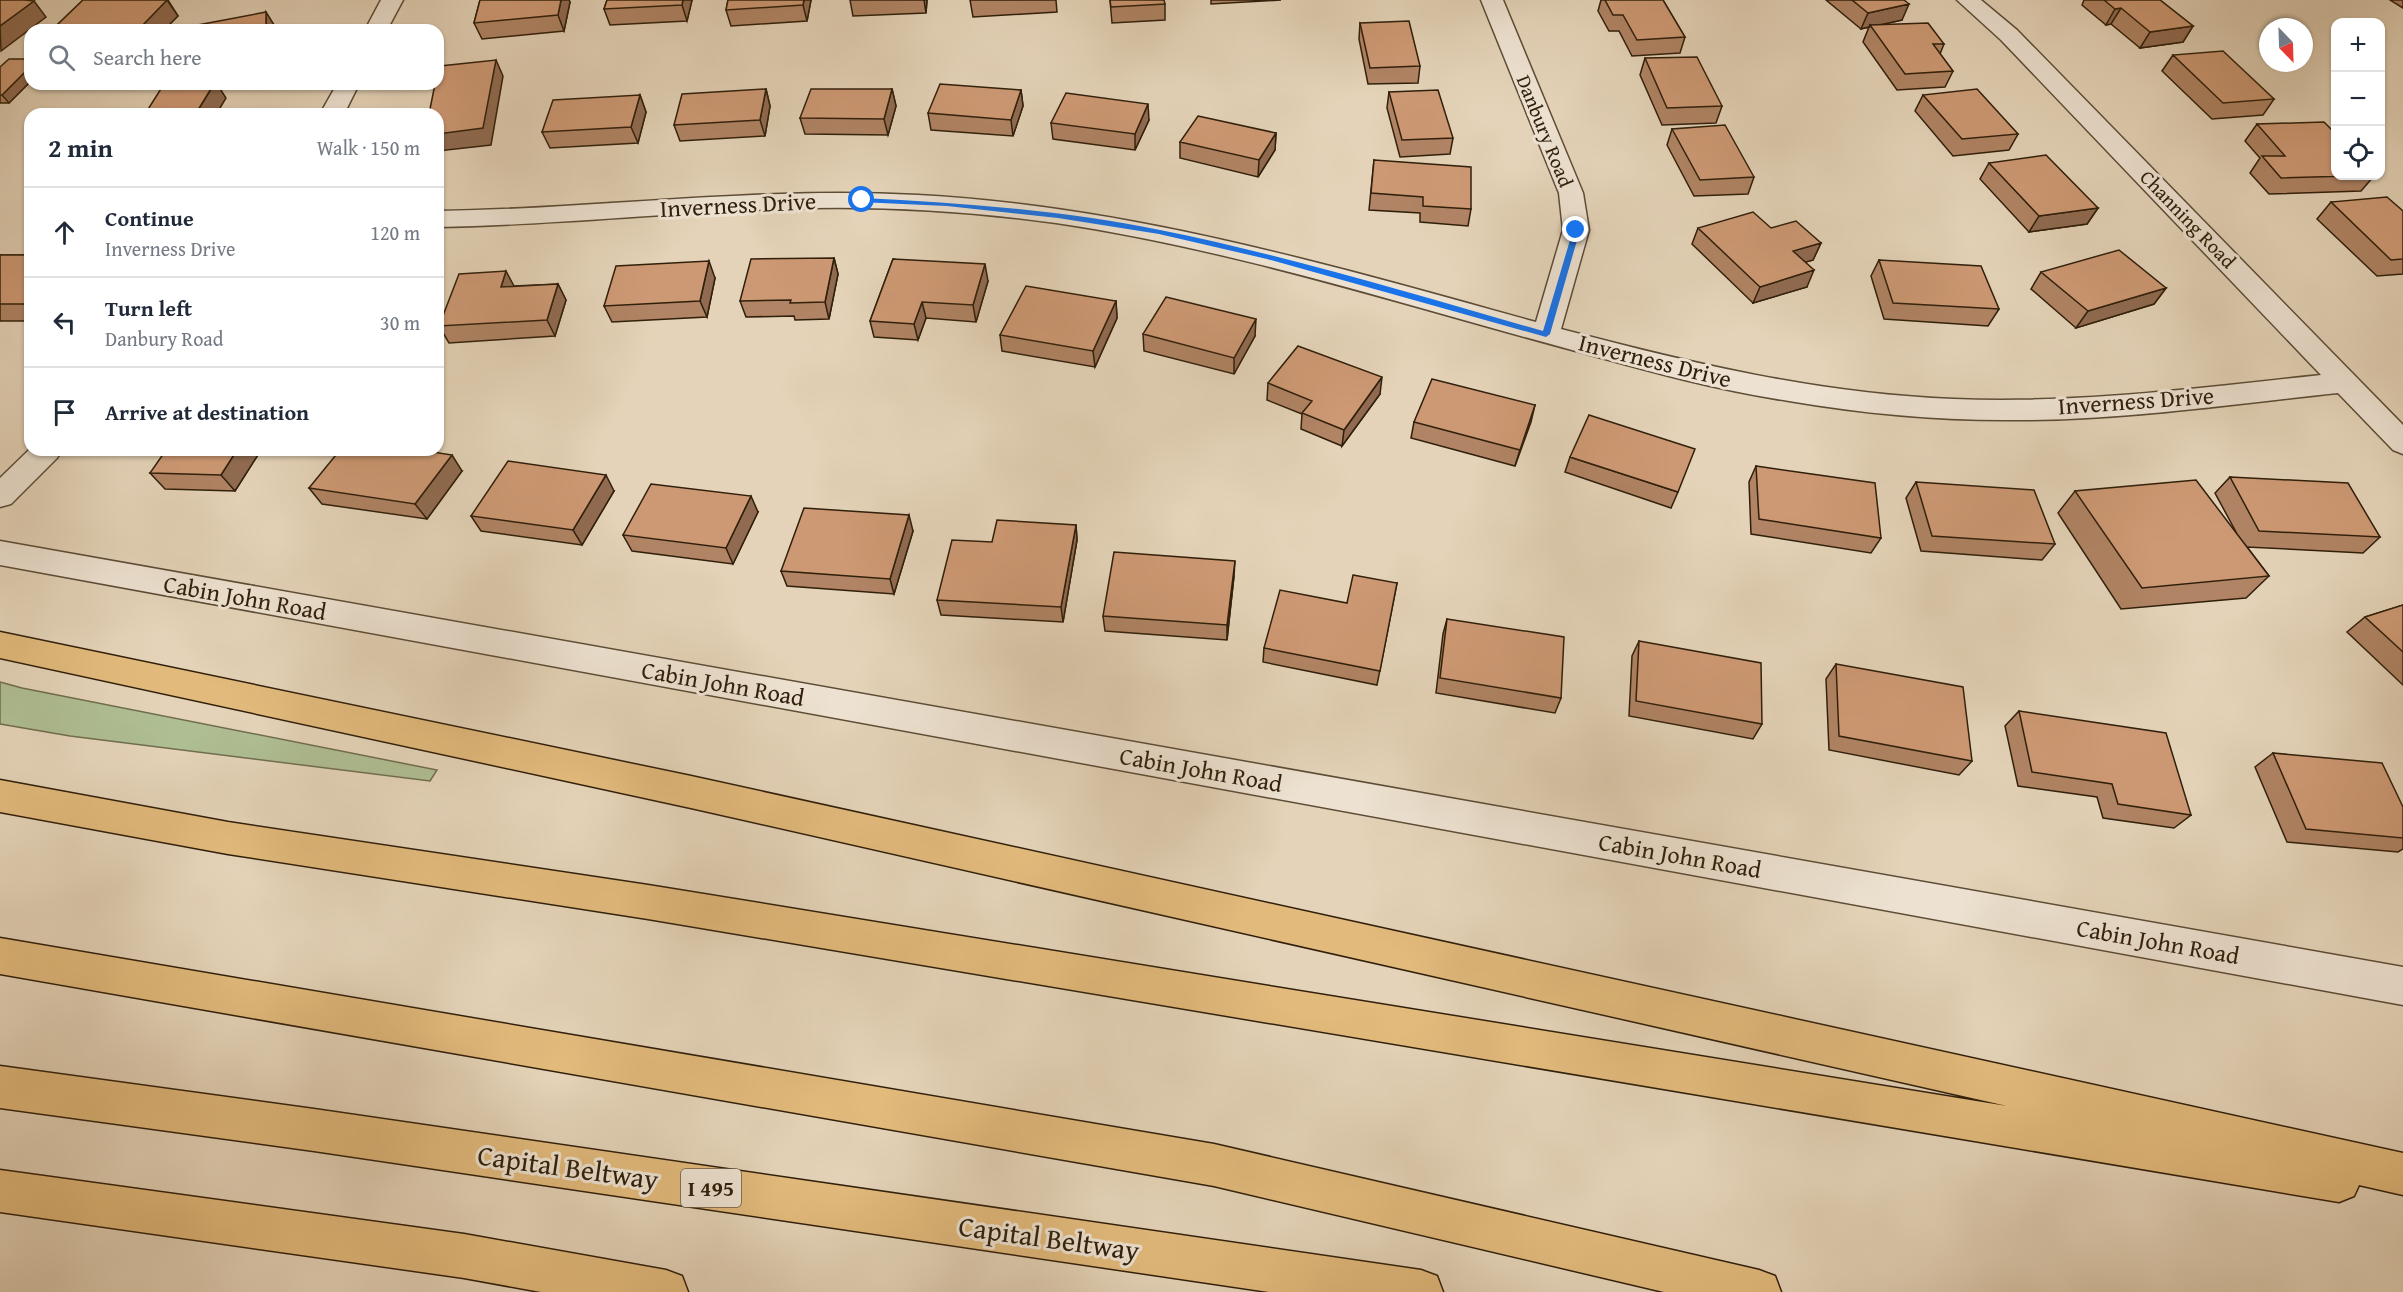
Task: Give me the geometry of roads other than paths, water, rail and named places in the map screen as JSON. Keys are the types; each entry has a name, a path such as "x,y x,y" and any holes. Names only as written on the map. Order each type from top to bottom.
{"highway":[{"path":"0,645 691,792 2403,1174"},
{"path":"0,796 228,838 648,902 2403,1191"},
{"path":"0,956 1214,1165 1759,1292"},
{"name":"Capital Beltway","path":"0,1087 314,1130 1421,1292"},
{"path":"0,1191 464,1256 666,1292"}],"street":[{"path":"379,24 392,0"},
{"name":"Danbury Road","path":"1492,0 1571,193 1576,230 1546,334"},
{"name":"Channing Road","path":"1968,0 2009,35 2403,443"},
{"path":"335,108 345,90"},
{"name":"Inverness Drive","path":"444,219 554,216 788,201 862,200 947,204 1047,214 1159,232 1268,256 1689,372 1782,390 1885,405 1980,410 2101,407 2346,382"},
{"path":"0,496 41,456"},
{"name":"Cabin John Road","path":"0,553 2403,986"}]}
